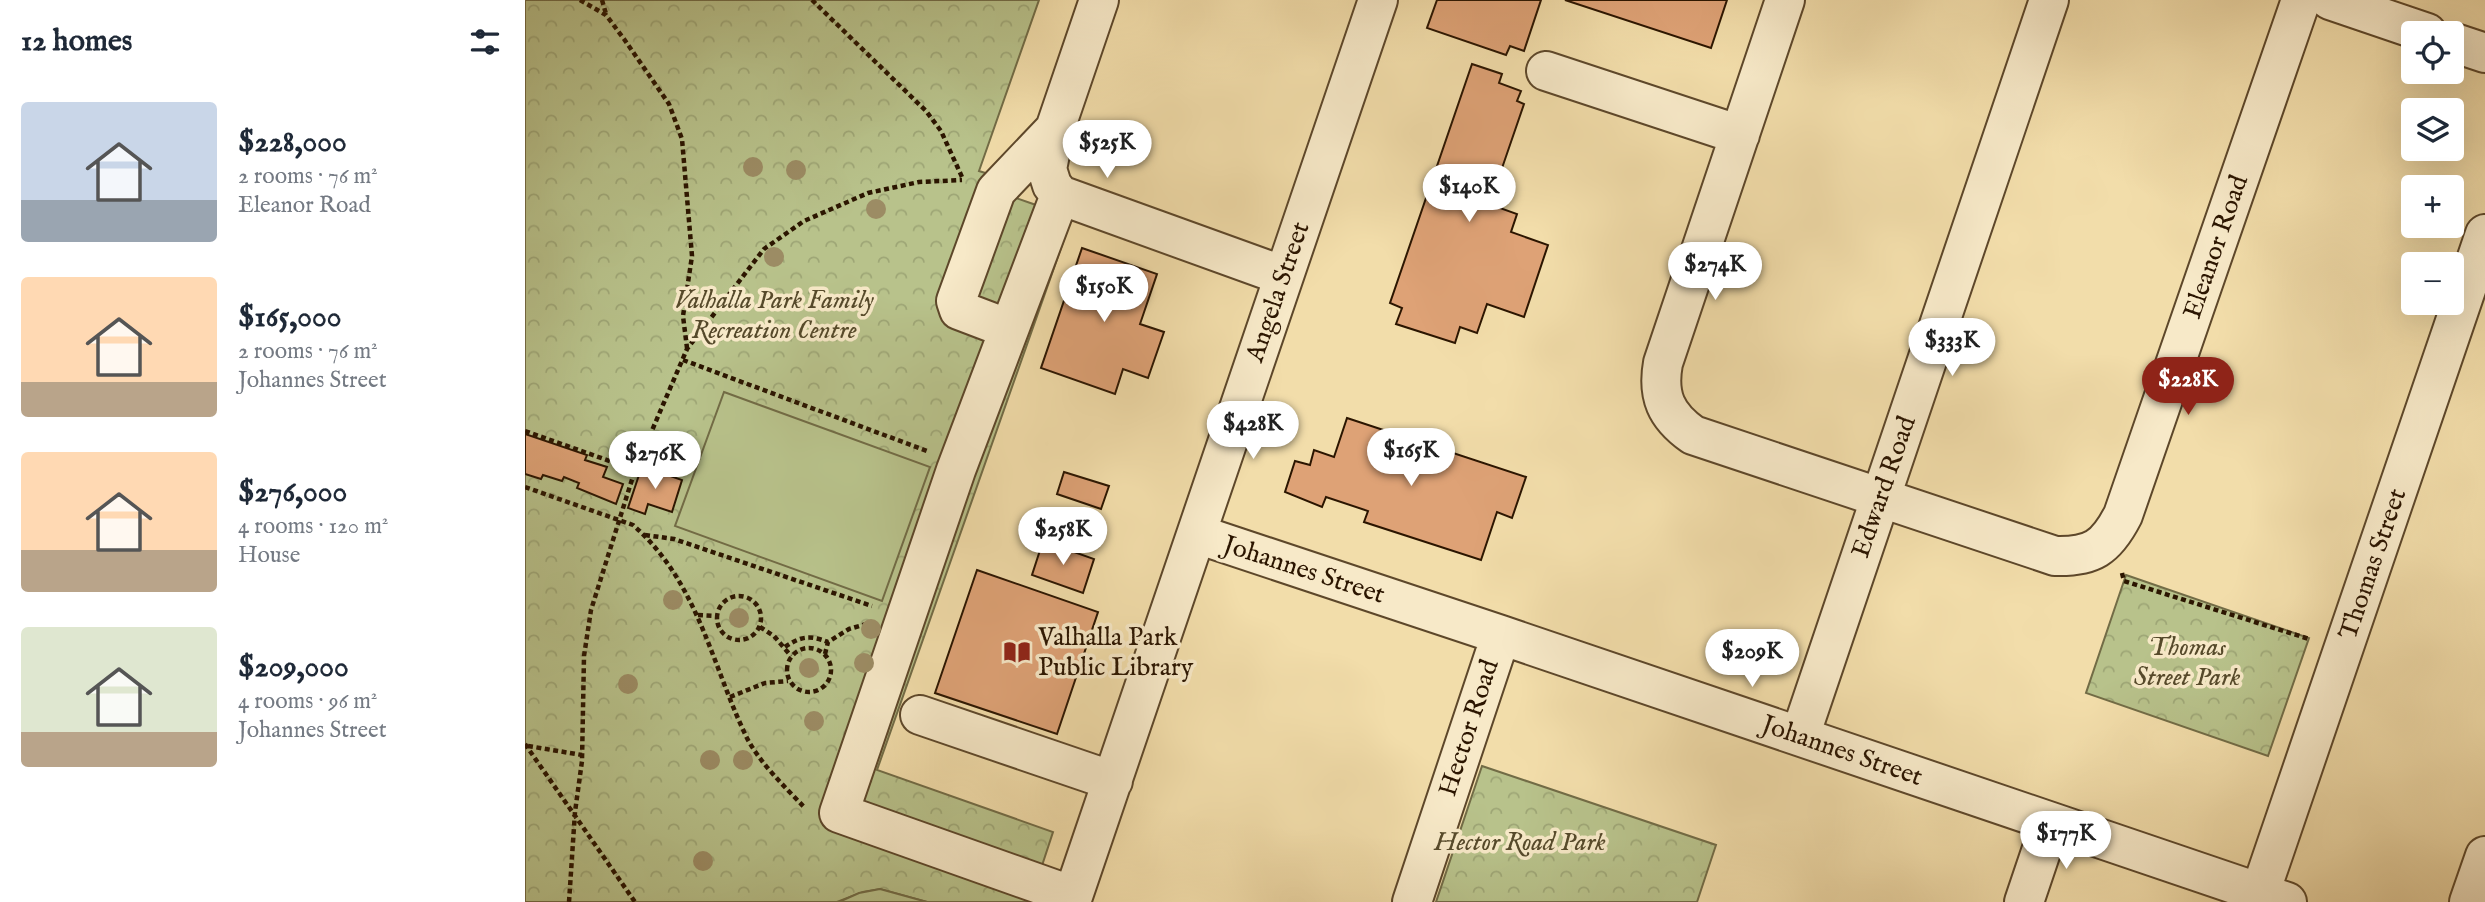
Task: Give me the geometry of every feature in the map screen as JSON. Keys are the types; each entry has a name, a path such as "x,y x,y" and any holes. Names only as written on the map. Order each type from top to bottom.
{"street":[{"path":"1099,0 1055,129 1047,169 1052,185 1061,195 1284,276"},
{"name":"Angela Street","path":"1072,899 1378,0"},
{"path":"1785,0 1663,363 1660,381 1663,399 1677,424 1693,435 2055,556 2078,557 2095,550 2113,535"},
{"name":"Edward Road","path":"1800,736 2049,0"},
{"name":"Eleanor Road","path":"2113,535 2301,0"},
{"path":"2330,0 2401,24"},
{"path":"2464,46 2485,53"},
{"path":"1546,71 1740,135"},
{"path":"1009,330 959,310 956,306 978,189 996,191 1055,129"},
{"path":"1061,195 956,470 890,612 839,813 1072,899"},
{"name":"Thomas Street","path":"2274,897 2343,650 2485,234"},
{"name":"Johannes Street","path":"1197,534 2274,897"},
{"name":"Hector Road","path":"1412,902 1501,635"},
{"path":"919,715 1112,781"},
{"path":"2024,902 2051,822"},
{"path":"2469,902 2485,856"}],"path":[{"path":"580,0 606,15"},
{"path":"602,0 606,15 669,104 681,139 692,256 683,316 687,349"},
{"path":"812,0 926,111 978,189"},
{"path":"569,902 582,755 584,656 591,610 635,470 687,349 764,249 804,221 868,193 919,182 978,189"},
{"path":"683,360 941,456 956,470"},
{"path":"525,431 635,470"},
{"path":"525,487 633,525 645,535 673,572 698,615 747,739 778,779 817,818 839,813"},
{"path":"645,535 674,539 890,612"},
{"path":"2113,535 2124,580 2343,650"},
{"path":"731,596 744,596 755,602 761,614 760,627 752,636 740,641 727,638 718,629 716,616 721,604 731,596"},
{"path":"825,654 828,642 849,629 890,612"},
{"path":"698,615 716,616"},
{"path":"760,627 785,647 791,656"},
{"path":"785,647 803,636 828,642"},
{"path":"814,648 825,654 831,666 830,679 822,689 810,694 797,690 788,681 786,668 791,656 801,649 814,648"},
{"path":"730,697 765,683 788,681"},
{"path":"526,745 582,755"},
{"path":"526,745 635,902"}],"green space":[{"name":"Valhalla Park Family Recreation Centre","path":"525,0 1039,0 979,171 992,175 996,191 1036,205 1067,231 877,770 1053,832 1030,902 927,902 880,889 837,902 525,902"},
{"path":"724,392 930,467 882,601 675,526"},
{"name":"Thomas Street Park","path":"2126,575 2309,638 2268,756 2086,693"},
{"name":"Hector Road Park","path":"1482,766 1716,845 1697,902 1436,902"},
{"path":"880,889 927,902 839,902 859,893"}],"building":[{"path":"1437,0 1541,0 1524,51 1510,46 1506,55 1427,28"},
{"path":"1565,0 1727,0 1711,48"},
{"path":"1472,64 1502,74 1499,83 1521,91 1517,101 1524,104 1501,171 1507,173 1504,183 1491,179 1483,202 1517,214 1511,232 1548,245 1524,317 1487,304 1477,333 1460,327 1455,343 1396,324 1402,308 1390,303"},
{"path":"1082,248 1157,274 1140,324 1164,332 1148,378 1123,369 1115,394 1041,368"},
{"path":"1347,418 1526,477 1512,518 1497,512 1481,560 1364,522 1368,511 1326,497 1322,507 1285,492 1295,461 1310,465 1314,450 1334,457"},
{"path":"525,434 587,455 585,460 607,467 603,477 623,484 616,504 577,488 579,483 564,477 562,481 543,475 541,479 525,474"},
{"path":"642,466 682,480 672,512 648,504 645,514 628,508"},
{"path":"1064,472 1109,486 1101,509 1057,494"},
{"path":"1043,541 1094,559 1083,593 1032,575"},
{"name":"Valhalla Park Public Library","path":"977,570 1098,612 1057,734 935,693"}],"place":[{"name":"Valhalla Park Public Library","path":"1017,652"}]}
